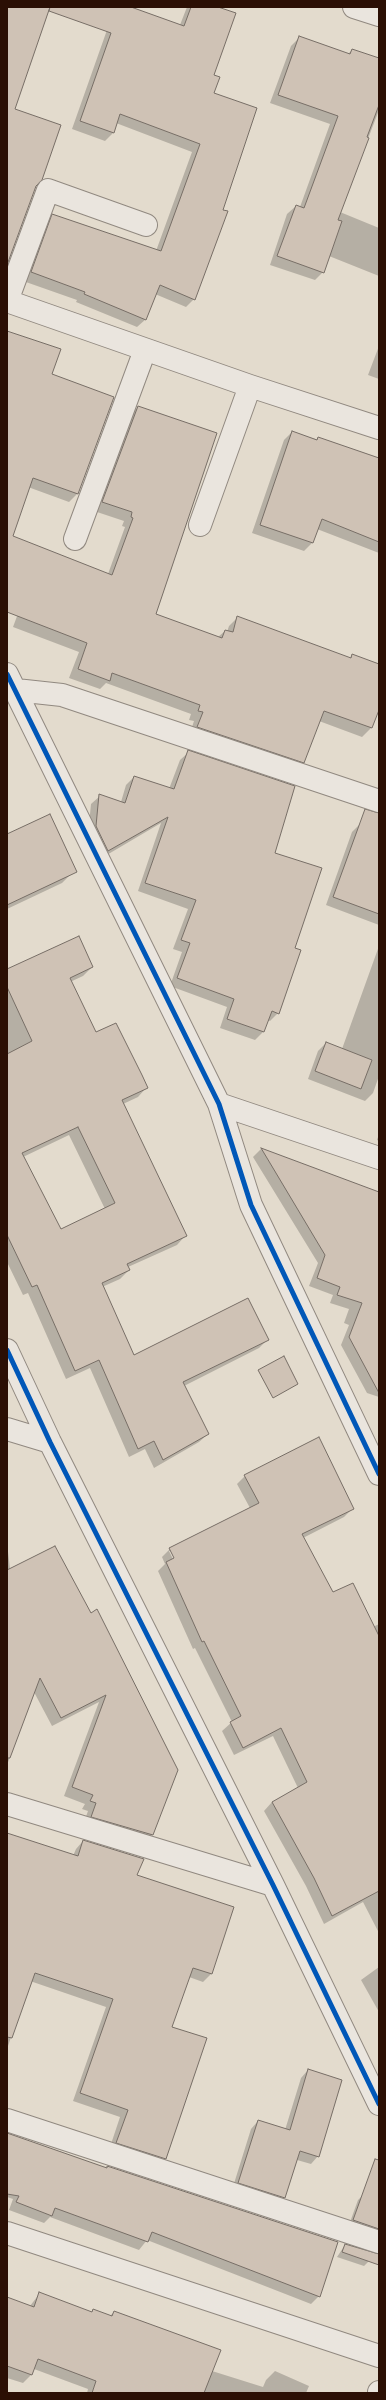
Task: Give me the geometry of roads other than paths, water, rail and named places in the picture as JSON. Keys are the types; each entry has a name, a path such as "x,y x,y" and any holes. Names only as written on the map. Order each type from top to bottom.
{"street":[{"path":"354,7 379,15"},
{"path":"146,225 48,190 7,301 250,386 379,428"},
{"path":"75,539 145,350"},
{"path":"200,526 250,386"},
{"path":"11,682 62,694 379,801"},
{"path":"11,682 219,1104 251,1205 379,1474"},
{"path":"219,1104 379,1158"},
{"path":"7,1350 50,1442 273,1885 379,2104"},
{"path":"7,1429 50,1442"},
{"path":"7,1804 273,1885"},
{"path":"7,2120 379,2242"},
{"path":"7,2233 379,2356"}]}
